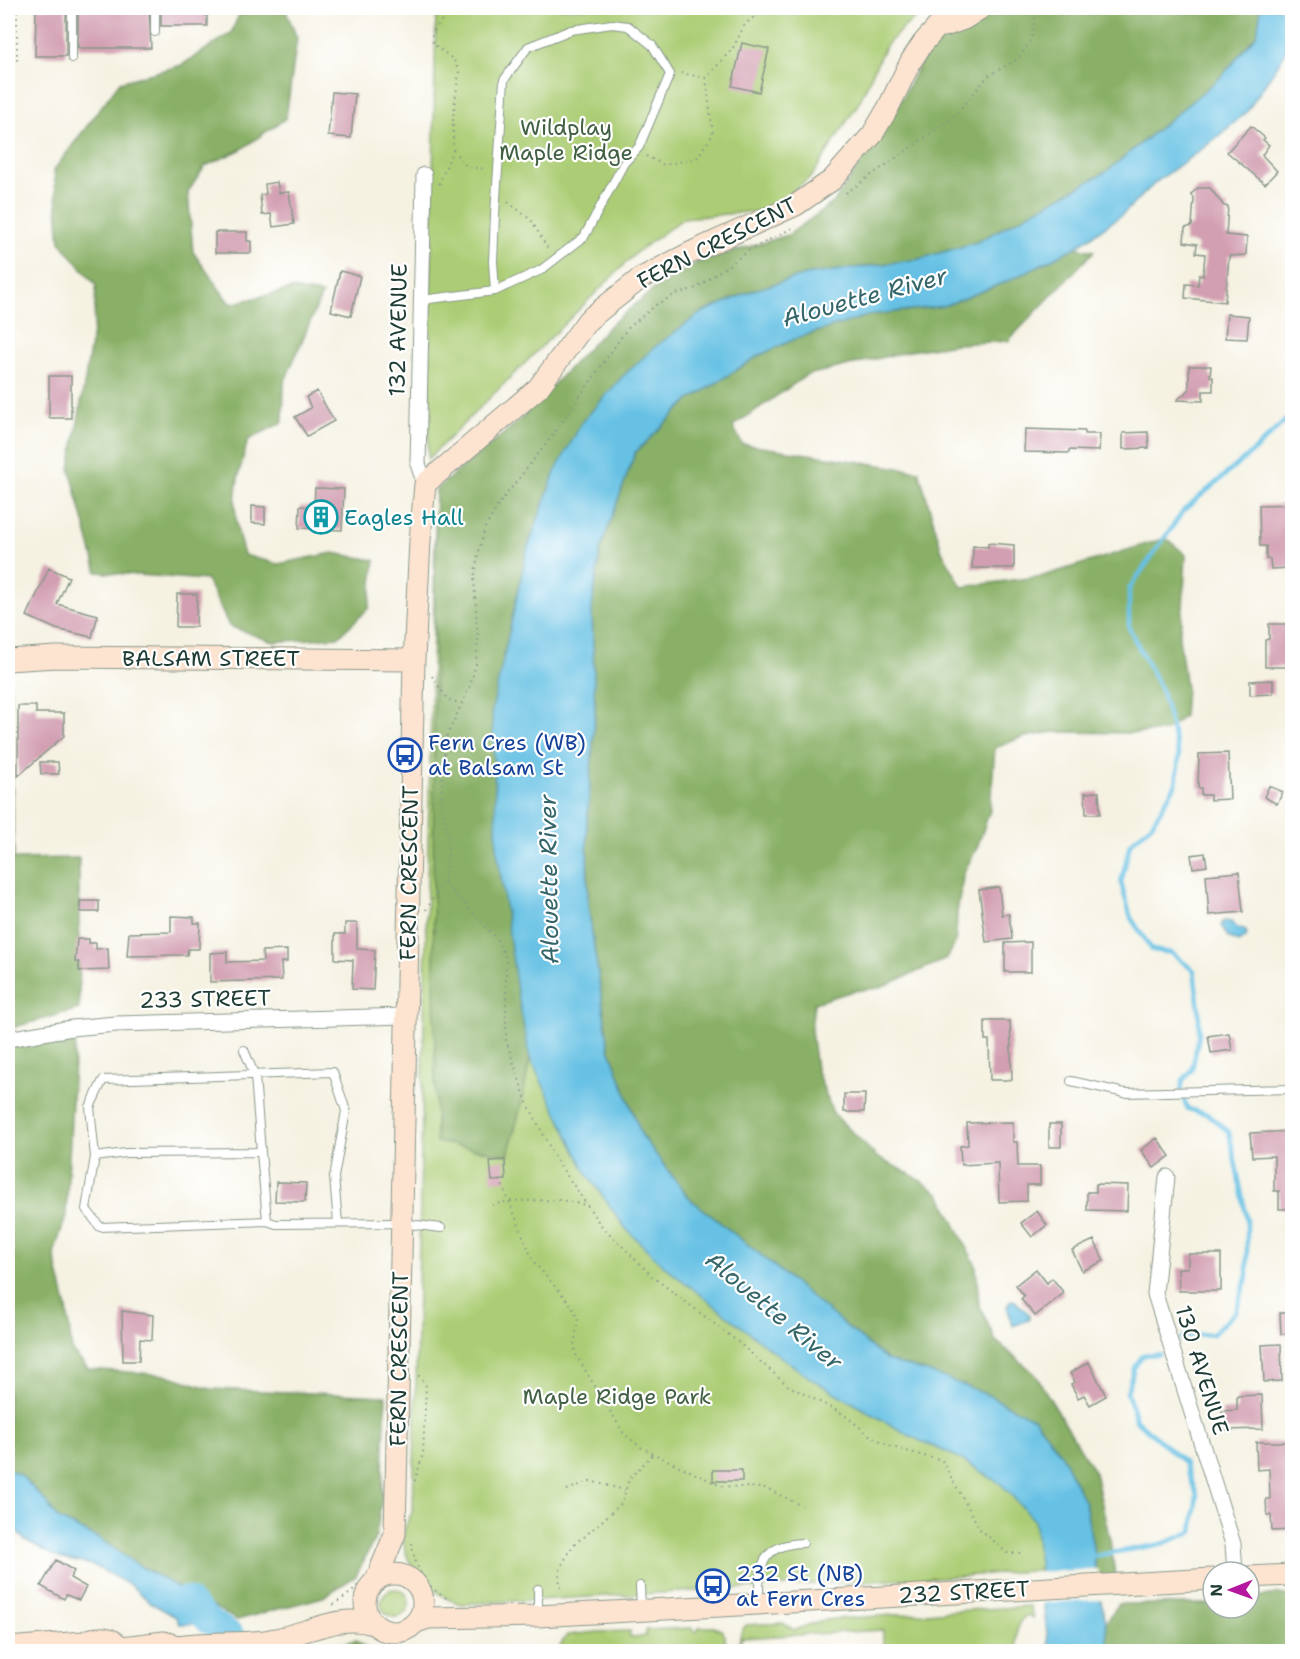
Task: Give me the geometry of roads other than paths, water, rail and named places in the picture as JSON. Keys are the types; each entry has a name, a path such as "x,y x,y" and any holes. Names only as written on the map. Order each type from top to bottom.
{"street":[{"name":"FERN CRESCENT","path":"416,1586 403,1535 401,1222 406,1016 420,668 420,541 425,484 538,388 588,320 641,278 796,205 832,180 872,135 923,43 949,14 958,8"},
{"path":"938,27 964,19 981,8"},
{"name":"132 AVENUE","path":"424,175 418,464 425,484"},
{"name":"BALSAM STREET","path":"8,660 56,657 420,668"},
{"name":"233 STREET","path":"8,1039 72,1028 116,1024 406,1016"},
{"name":"130 AVENUE","path":"1167,1177 1155,1294 1233,1544 1234,1560"},
{"name":"FERN CRESCENT","path":"368,1584 403,1535"},
{"path":"16,1649 78,1647 93,1638 103,1637 123,1649 164,1642 180,1647 274,1639 306,1632 368,1584 394,1574 404,1576 416,1586 423,1603 416,1622 407,1629 397,1632 384,1631 373,1624 367,1616 365,1606 368,1584"},
{"path":"1261,1576 1293,1575"},
{"name":"232 STREET","path":"416,1586 458,1609 488,1618 1201,1579"},
{"name":"232 STREET","path":"416,1622 458,1609"},
{"path":"328,1615 373,1624"}],"lane":[{"path":"72,8 72,58"},
{"path":"154,32 155,8"},
{"path":"421,300 495,291 541,270 584,237 624,163 639,147 670,74 652,45 628,27 612,24 571,30 528,47 504,80 493,262 495,291"},
{"path":"244,1050 255,1076 267,1221"},
{"path":"338,1223 334,1177 346,1111 333,1072 103,1080 90,1107 95,1157 86,1209 100,1227 267,1221 276,1224 401,1222 441,1228"},
{"path":"1071,1081 1125,1093 1293,1089"},
{"path":"95,1157 126,1153 261,1152"},
{"path":"759,1603 759,1576 761,1566 768,1555 781,1545 803,1543"},
{"path":"640,1586 641,1610"},
{"path":"538,1589 538,1616"}],"water":[{"name":"Alouette River","path":"1261,8 1292,8 1292,38 1281,60 1246,113 1155,183 1123,214 1076,247 1008,281 944,306 870,315 797,338 758,356 688,401 635,453 600,550 592,609 595,714 587,824 588,906 609,1048 642,1136 688,1197 887,1360 937,1375 988,1395 1035,1419 1061,1454 1085,1503 1097,1584 1106,1623 1108,1651 1049,1651 1034,1520 1001,1484 957,1457 912,1437 813,1380 770,1349 665,1267 626,1229 587,1174 530,1058 517,991 497,849 492,710 527,550 555,472 582,422 622,377 656,346 701,313 754,290 805,275 919,259 977,242 1106,172 1222,76 1257,34"},
{"path":"1224,921 1232,922 1237,928 1244,929 1247,933 1246,938 1238,942 1228,937 1221,925"},
{"path":"1011,1300 1029,1314 1029,1320 1013,1326 1007,1306"},
{"path":"8,1469 21,1475 47,1503 58,1519 100,1539 136,1564 213,1607 219,1623 179,1624 176,1617 151,1603 130,1585 93,1565 58,1558 25,1540 8,1521"}],"waterway":[{"path":"1181,1090 1183,1080 1192,1070 1199,1035 1199,1010 1194,971 1172,953 1152,950 1131,918 1121,883 1130,844 1152,824 1176,784 1179,756 1162,692 1129,628 1129,589 1184,510 1257,448 1292,414"},
{"path":"1181,1339 1184,1336 1213,1334 1236,1311 1247,1277 1247,1219 1229,1132 1207,1114 1188,1109 1182,1096"},
{"path":"1094,1556 1162,1544 1192,1532 1197,1495 1184,1462 1136,1420 1127,1392 1134,1368 1143,1355 1159,1354"},
{"path":"186,1599 208,1620 229,1633 245,1652"}],"place":[{"name":"Eagles Hall","path":"321,517"},
{"name":"Fern Cres (WB) at Balsam St","path":"405,755"},
{"name":"232 St (NB) at Fern Cres","path":"713,1586"}],"park label":[{"name":"Wildplay Maple Ridge","path":"566,140"},
{"name":"Maple Ridge Park","path":"617,1396"}]}
